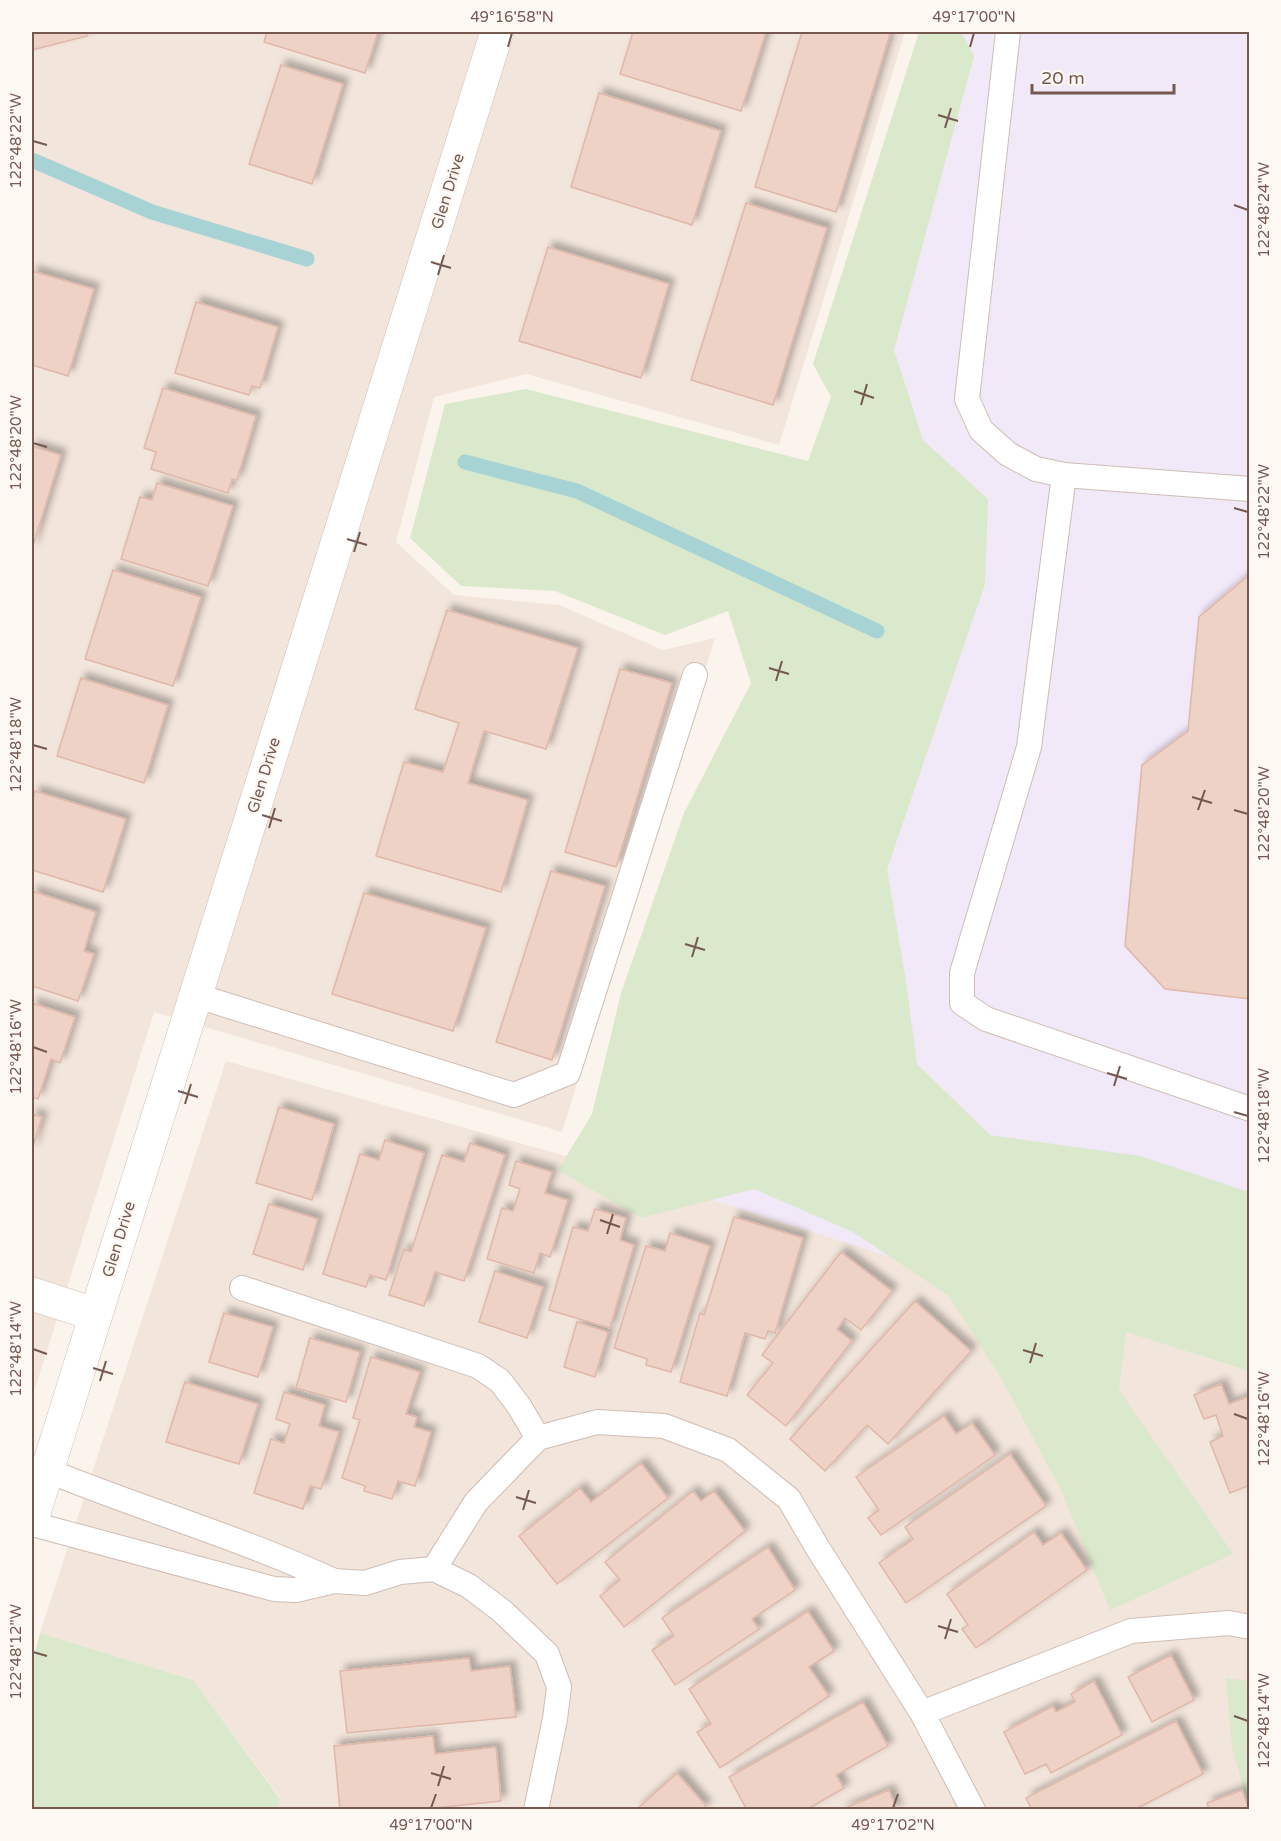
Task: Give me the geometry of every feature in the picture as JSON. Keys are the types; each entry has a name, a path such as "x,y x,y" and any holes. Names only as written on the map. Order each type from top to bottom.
{"street":[{"name":"Glen Drive","path":"32,1519 94,1314 497,32"},
{"path":"32,1294 94,1314"}],"lane":[{"path":"1008,32 967,399 981,430 1008,454 1036,470 1064,475 1250,489"},
{"path":"1064,475 1029,747 962,973 962,1004 986,1019 1250,1109"},
{"path":"194,995 514,1095 568,1073 695,675"},
{"path":"242,1288 478,1366 500,1381 519,1406 538,1438"},
{"path":"434,1569 476,1502 538,1438 597,1422 664,1426 728,1450 789,1499 922,1713 974,1809"},
{"path":"46,1470 285,1559 334,1581"},
{"path":"32,1524 274,1589 296,1590 334,1581 365,1583 400,1572 434,1569 469,1586 502,1611 547,1654 559,1687 555,1719 536,1809"},
{"path":"922,1713 1131,1631 1229,1623 1250,1627"}],"shaded area":[{"path":"32,32 905,32 779,445 526,374 434,397 396,542 454,595 559,605 663,650 715,638 562,1132 154,1012 32,1398"},
{"path":"959,32 1249,32 1249,1371 648,1179 833,452"},
{"path":"226,1061 648,1179 1249,1371 1249,1809 277,1809 280,1798 193,1680 40,1633"}],"green space":[{"path":"919,32 961,32 974,56 894,350 923,440 988,499 985,584 887,869 917,1064 990,1135 1140,1156 1249,1192 1249,1371 1126,1332 1119,1390 1233,1554 1110,1610 1062,1492 1003,1381 949,1296 853,1232 754,1189 641,1218 558,1170 592,1114 621,993 684,813 751,683 728,611 665,635 555,591 461,586 410,538 445,404 526,389 808,461 831,397 813,364"},
{"path":"40,1633 193,1680 280,1799 277,1809 32,1809 32,1664"},
{"path":"1226,1678 1249,1681 1249,1809 1232,1747"}],"building":[{"path":"32,32 86,32 87,36 32,50"},
{"path":"267,32 378,32 365,73 264,42"},
{"path":"633,32 766,32 741,111 620,74"},
{"path":"802,32 890,34 836,212 755,187"},
{"path":"281,65 343,84 312,184 249,164"},
{"path":"599,93 721,131 692,225 571,187"},
{"path":"746,203 827,228 773,405 691,380"},
{"path":"548,247 669,284 641,378 519,341"},
{"path":"32,271 94,289 68,376 32,365"},
{"path":"196,302 278,327 260,388 252,386 249,395 175,373"},
{"path":"163,388 256,416 237,480 232,479 228,493 151,469 156,452 144,448"},
{"path":"32,446 61,455 32,549"},
{"path":"157,483 233,506 208,586 121,559 140,497 152,500"},
{"path":"113,570 201,597 173,686 85,659"},
{"path":"1250,576 1250,999 1165,989 1125,946 1142,765 1188,731 1199,617"},
{"path":"447,610 578,648 546,749 484,731 468,783 528,800 501,892 376,856 404,762 443,772 459,723 415,709"},
{"path":"620,669 672,683 616,867 565,852"},
{"path":"81,678 168,705 144,783 57,756"},
{"path":"35,791 126,819 103,892 32,870 32,803"},
{"path":"551,871 605,886 552,1060 496,1042"},
{"path":"32,891 96,912 84,951 94,954 78,1001 32,986"},
{"path":"364,893 486,928 453,1031 332,994"},
{"path":"32,1003 75,1017 60,1063 51,1059 38,1099 32,1097"},
{"path":"279,1107 334,1124 312,1200 256,1183"},
{"path":"32,1114 42,1117 32,1150"},
{"path":"385,1140 424,1153 386,1280 370,1275 366,1287 323,1274 360,1154 379,1160"},
{"path":"470,1143 505,1155 464,1281 435,1272 424,1306 389,1295 404,1249 411,1252 442,1155 464,1162"},
{"path":"516,1161 552,1172 545,1193 568,1200 550,1257 540,1253 534,1273 487,1259 502,1208 513,1211 520,1189 509,1185"},
{"path":"269,1204 318,1219 303,1270 253,1254"},
{"path":"595,1209 626,1218 620,1240 634,1245 610,1328 549,1310 573,1227 588,1231"},
{"path":"734,1217 803,1238 775,1333 768,1331 765,1339 745,1333 727,1396 680,1382 700,1313 704,1315"},
{"path":"670,1233 710,1246 671,1372 646,1365 647,1359 614,1348 646,1246 665,1251"},
{"path":"841,1252 892,1291 861,1330 845,1318 837,1329 852,1341 786,1426 747,1395 773,1363 762,1355"},
{"path":"495,1271 543,1287 527,1338 479,1322"},
{"path":"915,1301 971,1351 888,1444 867,1425 825,1471 790,1439"},
{"path":"224,1313 273,1327 258,1377 209,1362"},
{"path":"577,1322 608,1332 595,1377 564,1367"},
{"path":"310,1338 360,1352 346,1402 296,1388"},
{"path":"371,1357 420,1372 406,1414 417,1417 414,1427 431,1432 415,1486 398,1481 392,1499 364,1491 365,1486 342,1478 360,1420 353,1418"},
{"path":"185,1382 258,1404 239,1464 166,1442"},
{"path":"1221,1384 1229,1404 1250,1396 1250,1485 1230,1493 1210,1442 1223,1436 1216,1415 1204,1419 1194,1395"},
{"path":"284,1392 325,1405 319,1426 339,1432 321,1489 310,1486 303,1509 254,1493 271,1439 284,1443 290,1424 276,1419"},
{"path":"944,1416 956,1434 972,1423 995,1455 881,1535 868,1518 879,1510 856,1477"},
{"path":"1010,1454 1046,1506 906,1603 879,1563 913,1539 905,1527"},
{"path":"641,1463 668,1498 557,1584 519,1536 580,1488 591,1502"},
{"path":"693,1491 701,1501 714,1491 745,1531 624,1627 600,1596 620,1580 605,1562"},
{"path":"1034,1532 1043,1545 1061,1533 1087,1570 976,1648 962,1629 968,1625 947,1594"},
{"path":"768,1547 795,1590 752,1619 759,1629 675,1685 652,1650 674,1636 662,1618"},
{"path":"808,1611 834,1651 809,1667 829,1696 720,1768 697,1732 711,1724 689,1689"},
{"path":"1171,1655 1194,1700 1152,1722 1128,1677"},
{"path":"469,1658 471,1671 510,1666 516,1717 347,1733 340,1671"},
{"path":"1094,1681 1122,1735 1051,1773 1046,1764 1025,1774 1004,1732 1053,1706 1056,1712 1075,1702 1071,1694"},
{"path":"863,1702 888,1746 836,1775 844,1788 806,1810 747,1810 729,1777"},
{"path":"1176,1721 1203,1774 1134,1810 1032,1810 1026,1798"},
{"path":"433,1736 435,1754 496,1747 501,1801 415,1810 340,1810 334,1746"},
{"path":"677,1773 706,1806 702,1810 636,1810"},
{"path":"889,1790 897,1810 840,1810"},
{"path":"1242,1790 1249,1810 1209,1810 1207,1803"}],"waterway":[{"path":"32,160 152,212 307,259"},
{"path":"465,462 577,491 877,631"}]}
